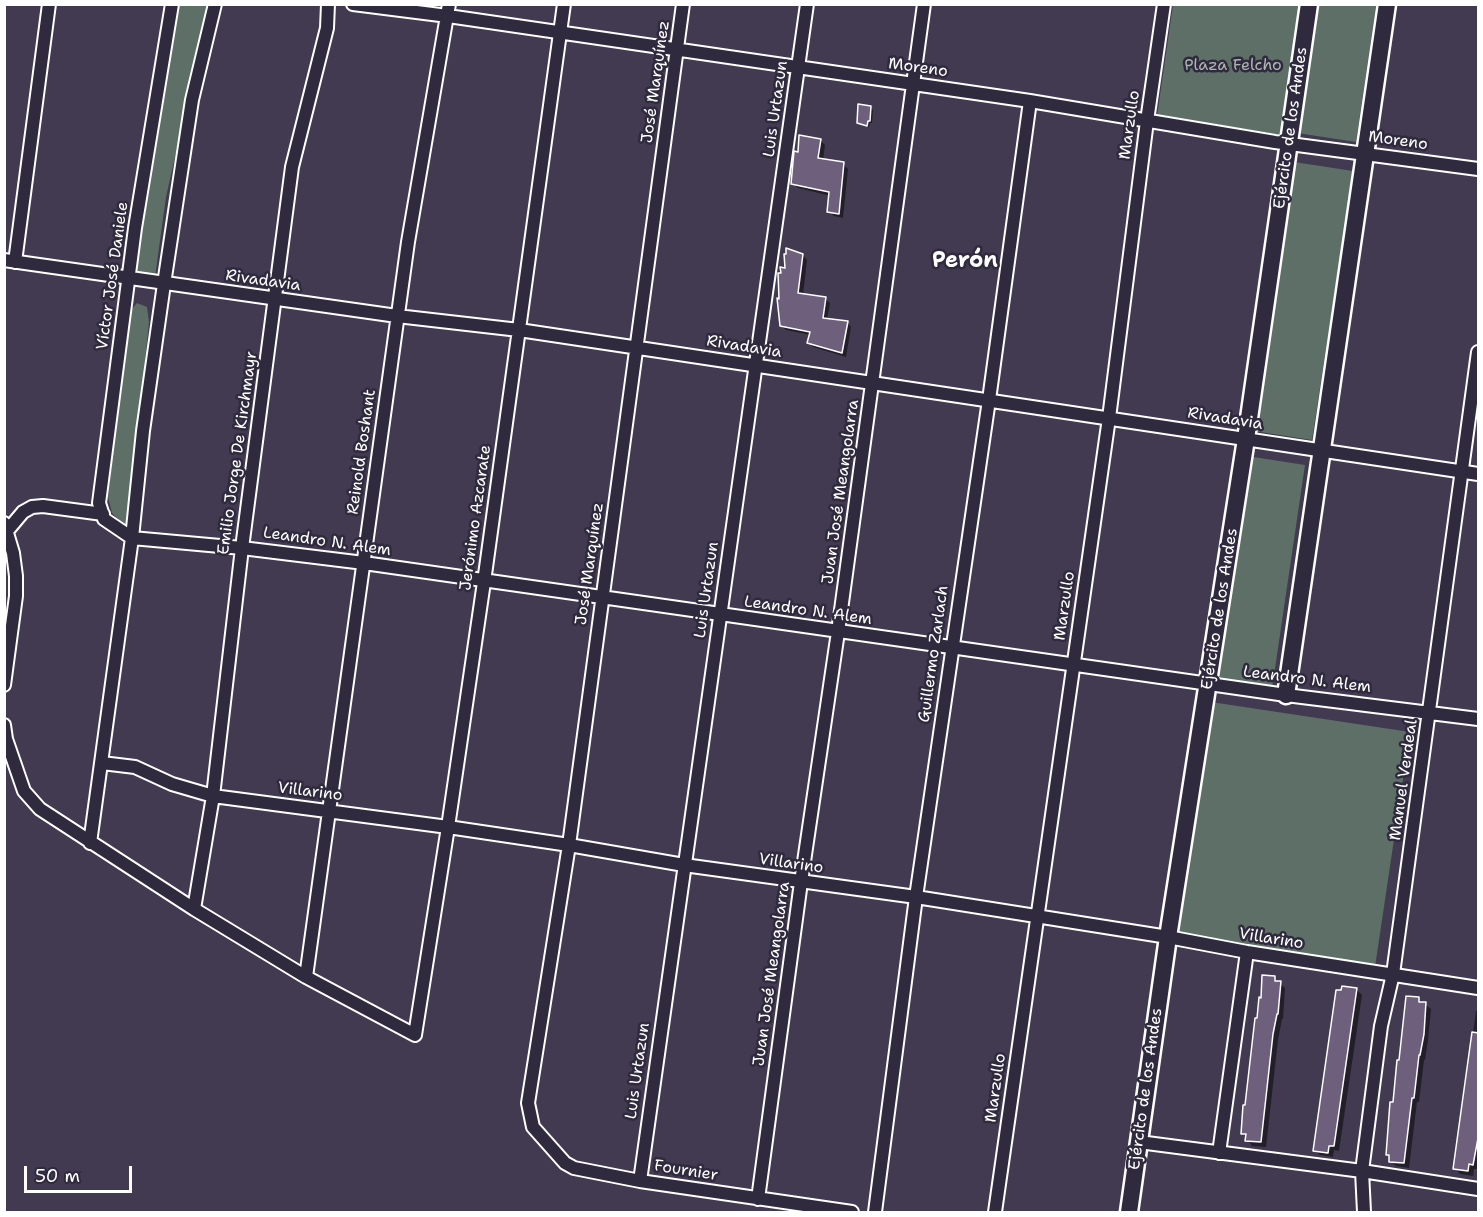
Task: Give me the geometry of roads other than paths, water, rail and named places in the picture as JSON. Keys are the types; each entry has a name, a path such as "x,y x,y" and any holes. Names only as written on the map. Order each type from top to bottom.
{"street":[{"path":"10,261 49,4"},
{"name":"Víctor José Daniele","path":"103,514 99,503 135,228 172,4"},
{"path":"90,843 164,284 192,100 215,4"},
{"name":"Emilio Jorge De Kirchmayr","path":"194,909 213,796 242,548 292,167 327,28 328,4"},
{"name":"Moreno","path":"352,4 449,10 560,34 1030,101 1289,143 1479,169"},
{"name":"Jerónimo Azcarate","path":"306,976 414,1035 448,827 484,582 564,4"},
{"name":"José Marquínez","path":"533,1127 528,1103 569,845 683,4"},
{"name":"Luis Urtazun","path":"640,1181 807,4"},
{"name":"Juan José Meangolarra","path":"758,1198 924,4"},
{"name":"Marzullo","path":"995,1212 1109,418 1164,4"},
{"name":"Ejército de los Andes","path":"1129,1212 1168,937 1209,684 1309,4"},
{"path":"1286,695 1387,4"},
{"name":"Reinold Boshant","path":"306,976 397,316 449,10"},
{"name":"Guillermo Zarlach","path":"875,1212 916,897 989,400 1030,101"},
{"name":"Rivadavia","path":"10,261 397,316 519,330 1479,474"},
{"name":"Manuel Verdeal","path":"1364,1212 1362,1171 1381,1026 1393,974 1479,352"},
{"path":"4,685 16,596 16,576 6,527 23,512 32,507 43,506 103,514 104,519 132,538"},
{"name":"Leandro N. Alem","path":"132,538 242,548 364,563 484,582 1286,695 1479,719"},
{"path":"4,725 6,739 24,791 40,808 90,843 194,909 306,976"},
{"name":"Villarino","path":"102,763 135,767 172,784 213,796 448,827 684,865 916,897 1479,988"},
{"path":"1219,1153 1247,952"},
{"name":"Fournier","path":"533,1127 565,1163 574,1168 640,1181 852,1212"},
{"path":"1139,1142 1362,1171 1479,1189"}],"district":[{"name":"Perón","path":"965,261"}],"park label":[{"name":"Plaza Felcho","path":"1233,66"}]}
